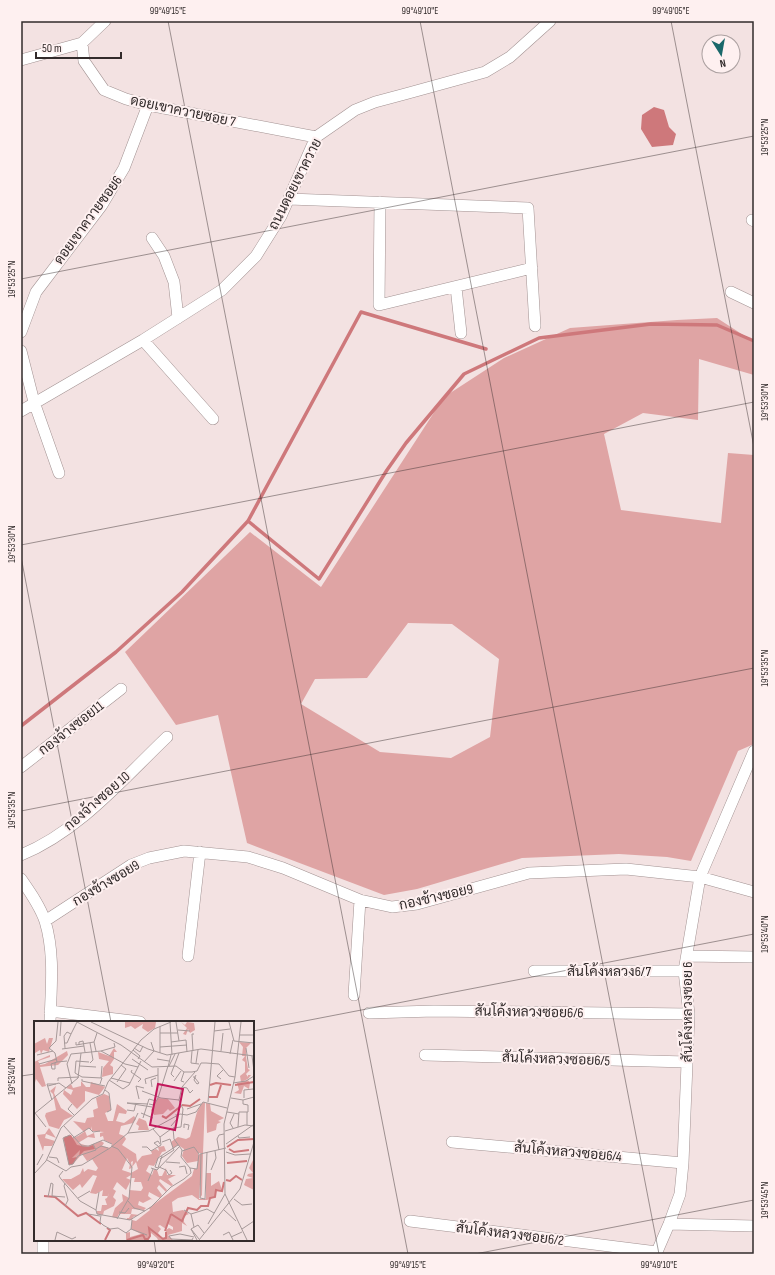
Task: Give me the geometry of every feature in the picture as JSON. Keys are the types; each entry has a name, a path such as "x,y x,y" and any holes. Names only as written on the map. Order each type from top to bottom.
{"street":[{"path":"21,60 82,43 105,21"},
{"name":"ถนนดอยเขาควาย","path":"21,411 34,402 143,340 222,290 256,256 281,216 316,138 355,110 390,98 485,72 510,57 550,21"},
{"name":"ดอยเขาควายซอย 7","path":"82,43 84,61 104,90 126,99 148,105 316,138"},
{"name":"ดอยเขาควายซอย6","path":"21,332 36,292 102,205 124,168 148,105"},
{"path":"289,199 528,208 535,326"},
{"path":"380,202 379,305 532,268"},
{"path":"152,238 164,256 174,282 178,318"},
{"path":"456,287 461,332"},
{"path":"731,292 754,303"},
{"path":"143,340 213,419"},
{"path":"21,351 34,402 59,473"},
{"name":"กองจ้างซอย11","path":"21,767 121,689"},
{"name":"กองจ้างซอย 10","path":"21,855 34,850 58,835 91,810 167,738"},
{"name":"สันโค้งหลวงซอย 6","path":"657,1253 670,1224 680,1194 683,1163 689,1014 684,971 700,877 754,752"},
{"name":"กองช้างซอย9","path":"45,921 132,864 149,858 184,851 248,857 283,868 360,900 392,907 417,904 529,873 626,869 700,877 754,892"},
{"path":"188,956 200,852"},
{"path":"21,879 38,905 45,921 50,941 52,963 50,1016 125,1021"},
{"path":"354,995 360,900"},
{"path":"687,956 754,957"},
{"name":"สันโค้งหลวง6/7","path":"534,971 684,971"},
{"name":"สันโค้งหลวงซอย6/6","path":"369,1013 442,1011 689,1014"},
{"name":"สันโค้งหลวงซอย6/5","path":"425,1055 687,1062"},
{"name":"สันโค้งหลวงซอย6/4","path":"452,1142 683,1163"},
{"name":"สันโค้งหลวงซอย6/2","path":"410,1221 657,1253"},
{"path":"670,1224 754,1226"},
{"path":"43,1241 43,1254"}],"shaded area":[{"path":"654,107 664,110 669,127 676,134 673,145 652,147 641,129 642,115"},
{"path":"717,318 754,342 754,375 699,359 698,420 643,413 604,434 621,510 721,523 728,453 754,455 754,744 738,751 691,861 667,857 619,854 522,858 417,889 384,895 247,843 218,715 176,725 125,652 250,532 321,587 444,397 504,358 570,328","holes":["408,623 452,624 499,659 490,737 451,758 380,752 301,704 315,679 367,678"]}],"waterway":[{"path":"21,726 116,652 182,592 248,521 361,312 486,349"},
{"path":"248,521 319,579 387,470 406,443 464,374 539,338 651,324 717,325 754,341"}]}
